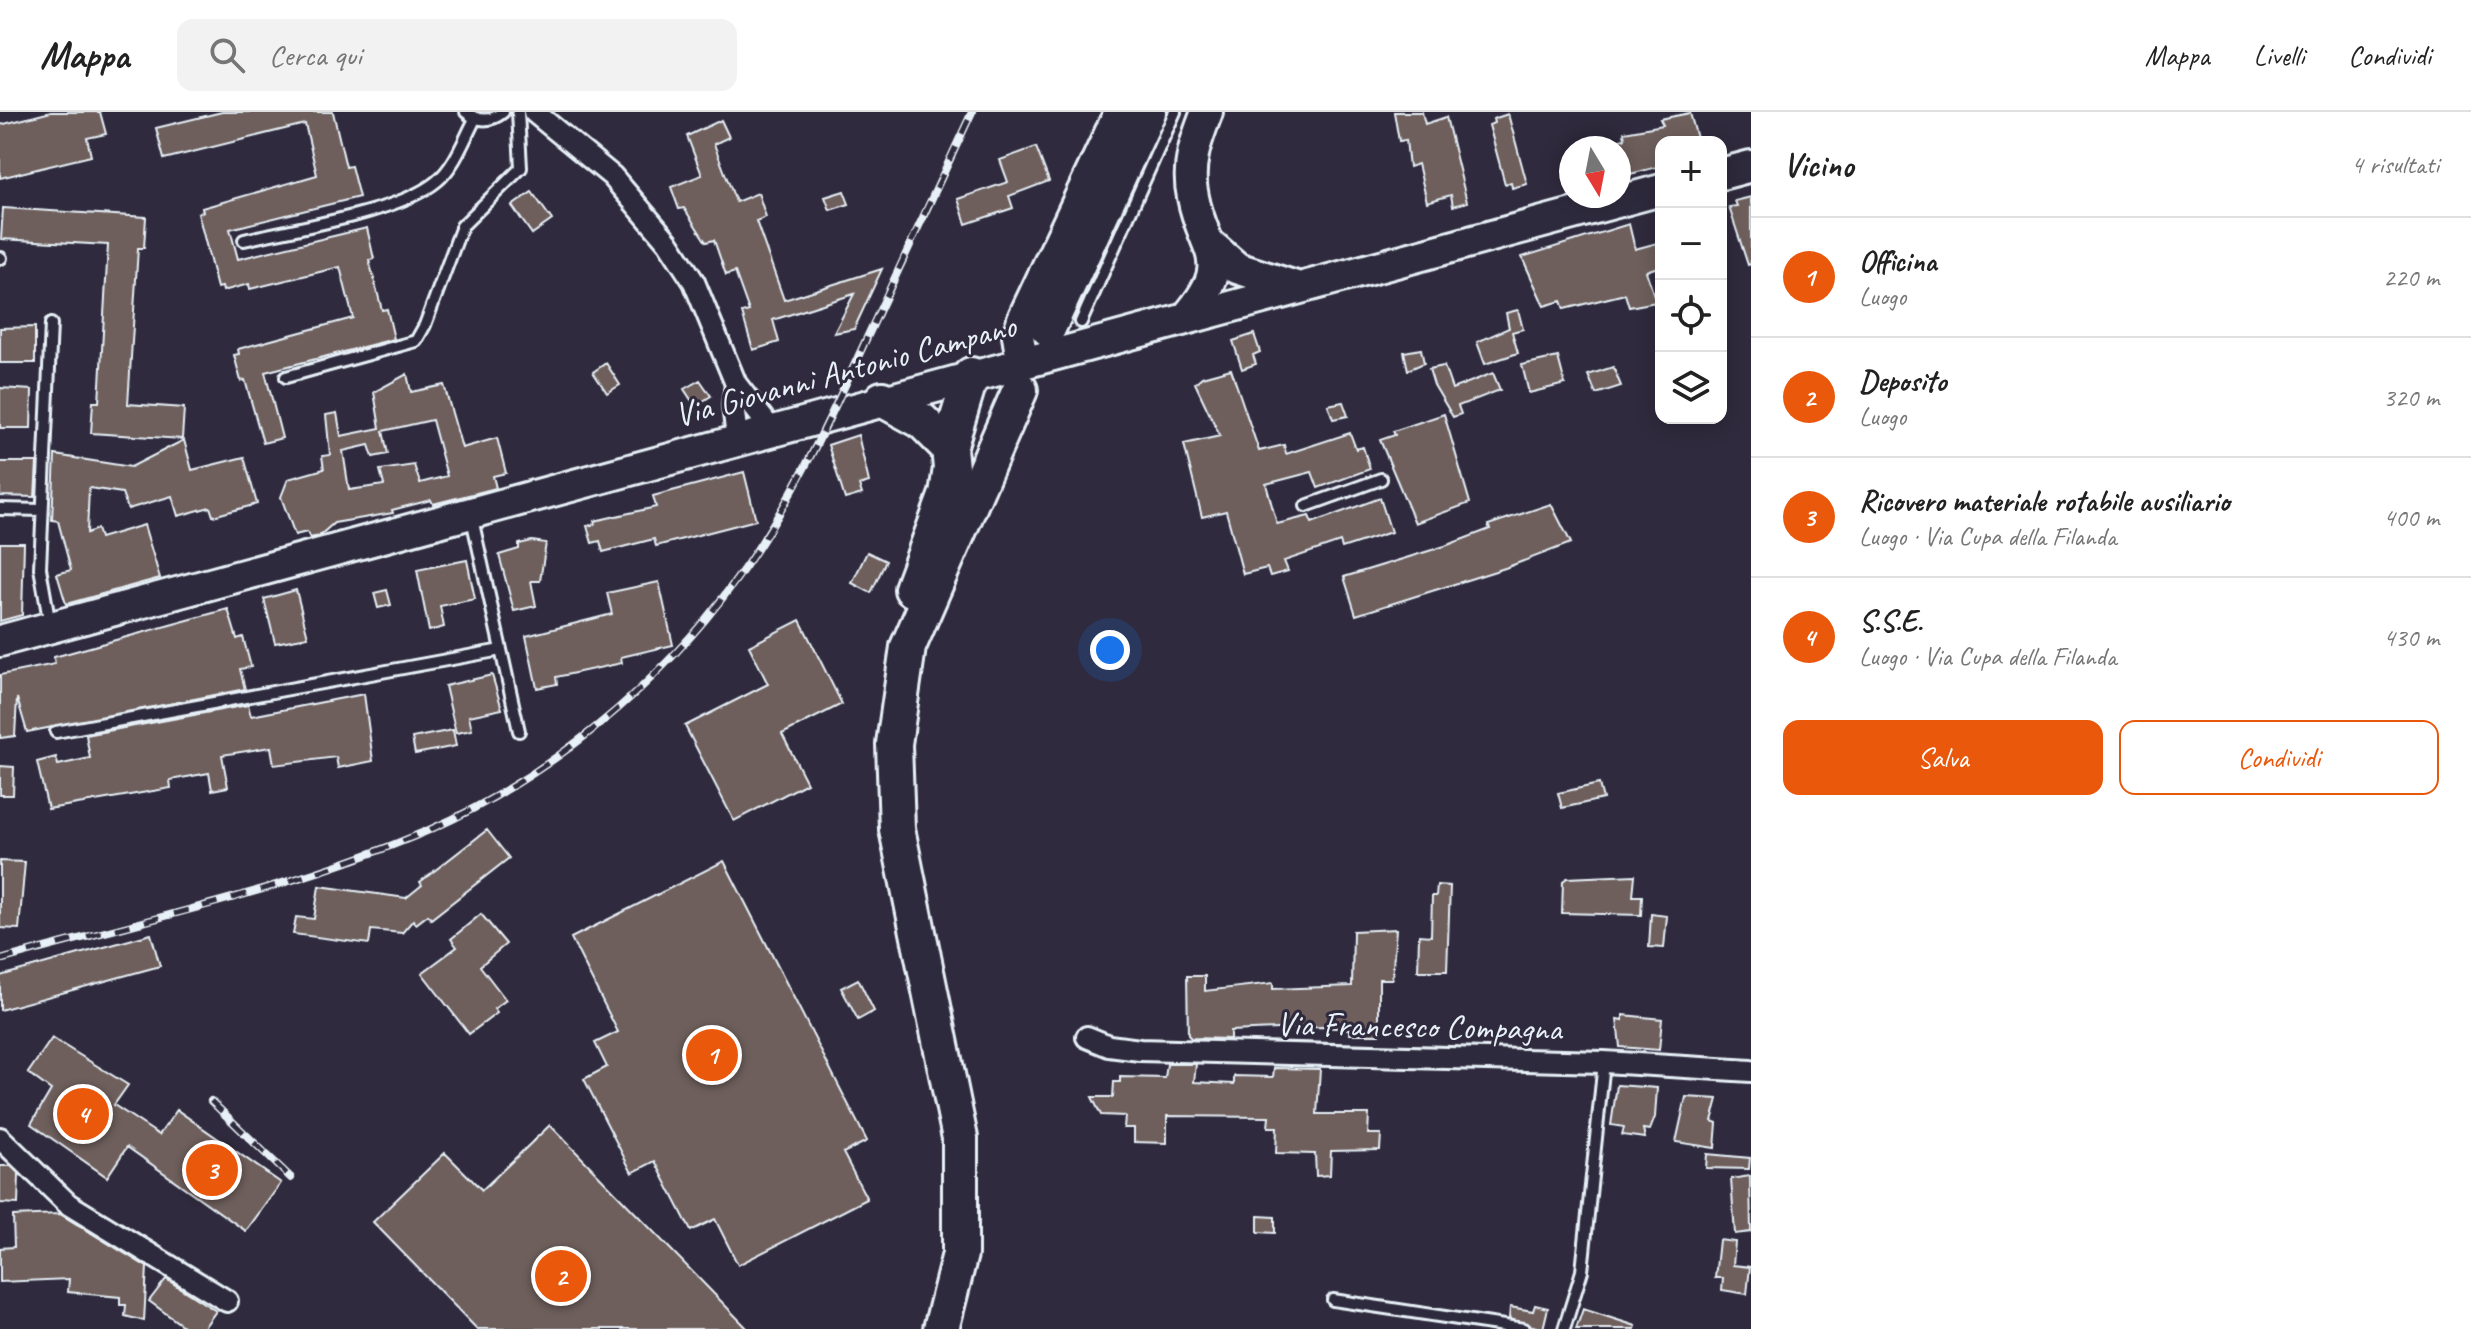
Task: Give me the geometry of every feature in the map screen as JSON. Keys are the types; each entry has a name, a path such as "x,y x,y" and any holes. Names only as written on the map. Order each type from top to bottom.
{"highway":[{"path":"1036,323 1148,112"},
{"path":"941,1329 960,1254 960,1138 897,829 894,744 908,647 910,596 947,494 951,468 949,448 971,375"},
{"path":"908,647 1021,376"},
{"path":"882,399 922,421 949,448"}],"main road":[{"path":"971,375 1036,323 1120,112"},
{"path":"1187,317 1207,293 1215,261 1193,198 1190,159 1207,112"},
{"path":"1727,172 1751,166"},
{"name":"Via Giovanni Antonio Campano","path":"0,641 971,375 1021,376 1187,317 1655,192"},
{"path":"1212,246 1237,268 1298,287"},
{"path":"1021,376 1018,336 1036,323"}],"street":[{"path":"534,112 612,176 668,242 694,282 736,384 771,429"},
{"path":"736,384 733,405 737,438"},
{"name":"Via Francesco Compagna","path":"1087,1037 1109,1046 1140,1050 1604,1062 1751,1073"},
{"path":"0,1138 68,1204 227,1301"}],"lane":[{"path":"244,240 377,208 422,191 446,173 471,116 485,120 503,112"},
{"path":"286,377 416,341 425,325 462,226 521,168 518,112"},
{"path":"1081,322 1175,112"},
{"path":"51,324 40,568 51,627"},
{"path":"1306,506 1381,479"},
{"path":"0,509 42,510"},
{"path":"470,512 519,731"},
{"path":"56,732 501,650"},
{"path":"1564,1329 1582,1271 1604,1062"},
{"path":"1333,1300 1524,1329"}],"building":[{"path":"51,112 100,112 106,134 87,138 91,156 0,178 0,125"},
{"path":"222,112 333,112 346,167 351,166 359,197 230,229 238,259 367,228 374,259 369,260 382,310 387,309 394,339 265,372 282,438 263,443 245,380 241,381 234,355 239,354 238,349 353,318 340,267 250,289 249,284 223,291 222,287 217,288 198,213 203,212 202,208 317,175 305,124 164,159 156,128"},
{"path":"1394,112 1422,112 1425,124 1446,117 1467,202 1453,206 1451,195 1427,202 1418,164 1409,167 1406,140 1399,141"},
{"path":"1690,113 1696,136 1655,136 1655,168 1631,174 1631,136 1625,136 1624,132 1663,125 1660,119"},
{"path":"1508,114 1527,184 1512,188 1511,182 1505,184 1489,125 1494,123 1493,119"},
{"path":"721,120 729,137 714,144 736,202 758,193 766,217 756,221 784,300 882,269 854,329 834,333 854,294 773,320 779,342 753,350 742,313 749,311 735,272 726,275 714,240 706,242 684,208 679,209 671,187 702,175 687,136"},
{"path":"1036,147 1049,181 1009,196 1013,208 966,224 958,199 1008,182 1000,160"},
{"path":"844,191 849,204 830,210 825,197"},
{"path":"532,192 552,220 532,234 512,206"},
{"path":"1751,197 1751,264 1748,265 1729,207 1737,206 1735,201"},
{"path":"3,208 146,217 144,248 138,248 128,404 184,408 182,439 91,433 93,402 99,402 108,245 1,239"},
{"path":"1629,224 1635,249 1655,244 1655,268 1646,271 1655,302 1629,307 1625,294 1564,309 1561,301 1544,306 1522,257"},
{"path":"1518,310 1523,329 1512,332 1518,353 1485,364 1477,342 1509,328 1506,313"},
{"path":"35,327 35,363 0,363 0,328"},
{"path":"1254,334 1260,352 1253,355 1256,364 1242,369 1233,341"},
{"path":"1421,349 1424,363 1408,370 1404,352"},
{"path":"1558,357 1565,384 1529,393 1522,365"},
{"path":"606,363 620,385 607,393 593,372"},
{"path":"1444,366 1452,389 1493,373 1500,390 1458,406 1461,414 1453,417 1434,385 1429,369"},
{"path":"1613,367 1621,386 1596,394 1588,375"},
{"path":"1231,369 1259,451 1284,445 1286,454 1350,433 1356,449 1363,447 1370,469 1318,488 1312,472 1266,484 1277,524 1309,516 1312,523 1380,498 1391,532 1342,548 1340,542 1284,561 1288,571 1270,576 1267,568 1243,574 1226,511 1202,517 1184,444 1220,436 1195,383 1202,377"},
{"path":"407,374 411,392 444,385 462,448 497,438 506,473 493,476 496,488 433,504 431,500 392,510 393,513 334,523 319,536 310,538 307,532 295,535 281,497 288,479 324,469 322,456 330,455 326,415 337,413 341,436 380,428 374,392","holes":["432,420 447,476 420,483 414,465 380,470 384,485 349,490 343,451 369,445 373,457 388,454 383,431"]},
{"path":"700,380 711,396 695,406 684,389"},
{"path":"0,388 32,390 31,428 0,428"},
{"path":"1343,402 1348,416 1333,419 1328,405"},
{"path":"1444,414 1470,503 1415,523 1380,440 1395,435 1393,431"},
{"path":"858,435 869,482 859,485 862,494 845,499 828,445"},
{"path":"184,440 192,470 244,457 257,504 213,516 210,507 178,516 172,496 128,509 122,493 89,488 87,533 97,529 100,538 144,525 160,578 66,604 57,574 71,570 58,521 52,520 55,455 131,467"},
{"path":"0,462 37,462 35,497 0,496"},
{"path":"744,472 756,520 656,546 654,539 603,552 600,541 592,543 587,526 595,524 594,521 656,507 653,496"},
{"path":"1551,504 1571,543 1505,568 1356,615 1344,577 1445,546 1490,529 1488,525"},
{"path":"532,541 546,543 540,581 531,581 536,606 514,611 499,555"},
{"path":"0,543 24,543 22,615 0,621"},
{"path":"867,552 886,561 871,593 852,583"},
{"path":"467,560 475,599 440,606 444,627 429,631 417,570"},
{"path":"659,582 673,645 621,657 622,663 556,677 557,684 537,688 526,636 612,614 607,593"},
{"path":"296,590 308,637 275,643 264,599"},
{"path":"387,590 391,605 378,608 374,593"},
{"path":"228,609 237,639 243,637 251,667 240,669 245,689 27,732 17,698 15,736 0,738 0,675 55,664 54,657"},
{"path":"800,620 842,704 782,734 807,783 734,821 685,726 768,684 749,646"},
{"path":"492,675 502,709 469,716 472,730 456,733 445,686"},
{"path":"364,694 373,761 338,768 336,757 274,765 271,747 222,755 228,787 212,790 209,773 170,780 171,788 48,809 37,762 56,757 58,765 90,758 86,735 248,705 251,716"},
{"path":"453,730 456,746 415,754 412,738"},
{"path":"0,766 14,767 13,795 0,795"},
{"path":"1599,784 1603,799 1562,808 1558,793"},
{"path":"487,830 509,858 431,919 428,915 416,924 413,920 402,933 371,930 369,944 293,934 296,917 314,919 319,886 406,898 422,885 420,882"},
{"path":"0,861 25,862 19,929 0,928"},
{"path":"724,861 867,1141 843,1153 867,1199 738,1265 715,1219 691,1231 655,1161 632,1173 584,1079 607,1067 595,1043 618,1032 571,938"},
{"path":"1635,875 1633,896 1642,896 1641,915 1562,913 1563,881 1567,878"},
{"path":"1437,885 1450,886 1447,971 1418,971 1419,935 1431,936 1432,896 1436,896"},
{"path":"481,914 506,944 480,966 506,1000 494,1009 497,1013 469,1034 422,973 457,947 451,939"},
{"path":"1651,914 1667,916 1664,948 1649,947"},
{"path":"1396,929 1392,979 1379,979 1379,1034 1349,1034 1349,1029 1322,1027 1230,1031 1230,1039 1191,1038 1188,1035 1187,976 1205,976 1205,991 1273,983 1273,989 1352,986 1353,931"},
{"path":"151,934 160,966 0,1010 0,976"},
{"path":"858,979 874,1011 858,1020 841,988"},
{"path":"1623,1015 1662,1019 1659,1050 1620,1047 1617,1019 1623,1020"},
{"path":"52,1038 128,1085 114,1105 159,1135 177,1110 281,1183 246,1231 127,1147 107,1177 31,1124 51,1090 28,1073"},
{"path":"1167,1064 1196,1064 1194,1082 1234,1084 1234,1076 1273,1077 1274,1068 1320,1069 1317,1114 1369,1114 1368,1134 1381,1134 1380,1150 1331,1151 1330,1175 1316,1176 1315,1154 1276,1153 1277,1127 1268,1127 1269,1117 1167,1116 1167,1143 1134,1142 1134,1128 1124,1128 1125,1116 1101,1115 1092,1097 1113,1097 1114,1082 1120,1082 1120,1077 1165,1078"},
{"path":"1617,1085 1657,1088 1655,1117 1650,1130 1643,1129 1645,1138 1622,1135 1624,1127 1611,1125"},
{"path":"1686,1097 1718,1099 1712,1121 1717,1123 1715,1148 1676,1142"},
{"path":"550,1125 748,1329 477,1329 373,1222 445,1153 482,1190"},
{"path":"1707,1154 1750,1158 1749,1169 1706,1168"},
{"path":"0,1166 11,1166 19,1174 18,1204 0,1203"},
{"path":"1750,1176 1751,1232 1735,1234 1731,1179"},
{"path":"60,1214 147,1267 144,1321 125,1316 126,1305 120,1305 120,1297 68,1292 69,1279 0,1282 0,1248 14,1247 13,1216"},
{"path":"1258,1216 1275,1217 1275,1233 1258,1232"},
{"path":"1719,1240 1735,1242 1733,1265 1750,1267 1747,1294 1722,1290 1723,1278 1715,1278"},
{"path":"166,1279 216,1311 203,1329 187,1329 149,1301"},
{"path":"1535,1305 1548,1308 1543,1329 1509,1319 1510,1307 1533,1311"},
{"path":"1583,1309 1636,1326 1635,1329 1576,1329"}],"railway":[{"path":"0,960 271,887 429,830 517,783 559,756 637,692 706,619 755,552 790,495 836,405 972,112"},
{"path":"211,1101 291,1178"}],"place":[{"name":"Officina","path":"712,1055"},
{"name":"S.S.E.","path":"83,1114"},
{"name":"Ricovero materiale rotabile ausiliario","path":"212,1170"},
{"name":"Deposito","path":"561,1276"}]}
